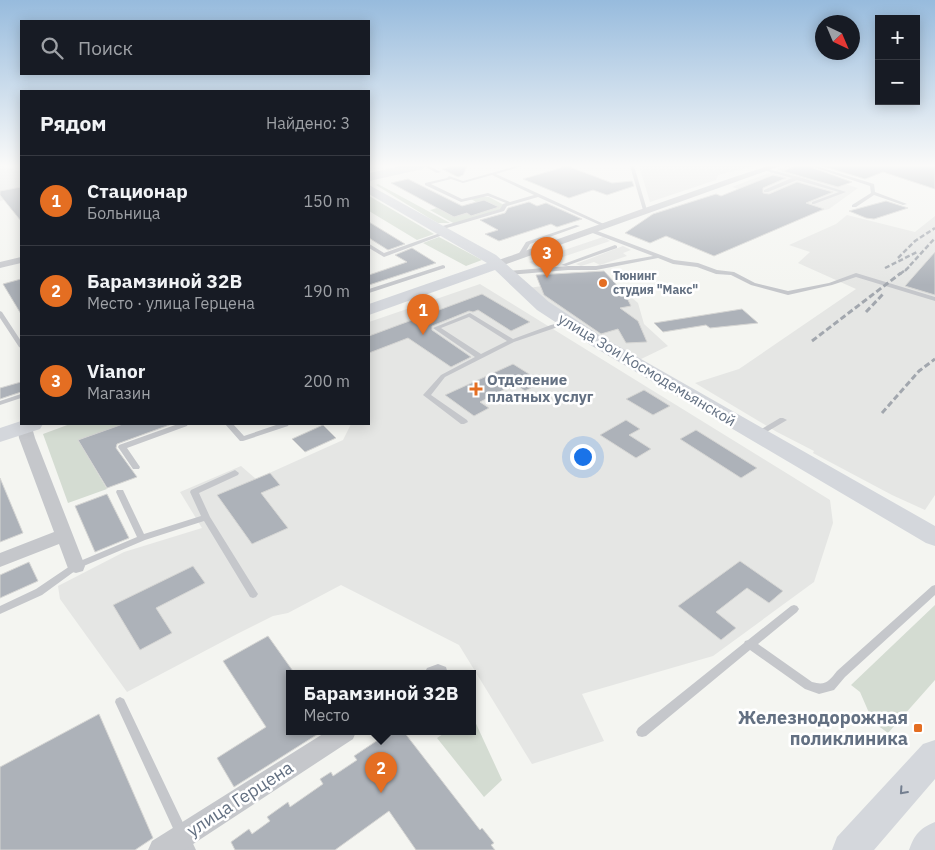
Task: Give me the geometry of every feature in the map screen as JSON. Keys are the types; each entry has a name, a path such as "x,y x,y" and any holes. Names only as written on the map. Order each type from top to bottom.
{"main road":[{"name":"улица Зои Космодемьянской","path":"398,206 502,268 543,306 567,323 755,435 935,537"},
{"path":"370,310 473,274 502,268"},
{"path":"0,435 28,425"},
{"path":"850,850 935,755"},
{"path":"927,850 935,840"}],"street":[{"path":"502,268 521,255 592,231 658,206"},
{"path":"0,265 20,260"},
{"path":"28,425 27,438 76,566"},
{"path":"0,560 63,535"},
{"name":"улица Герцена","path":"161,850 186,843 341,735"}],"lane":[{"path":"370,247 384,255 442,231 502,210 504,206"},
{"path":"561,206 604,225"},
{"path":"644,206 645,210"},
{"path":"521,255 528,244 578,226"},
{"path":"592,231 657,257 673,262 698,265 716,272 732,273 753,284 788,293 830,284 856,275 935,299"},
{"path":"555,268 616,247"},
{"path":"502,268 596,268 657,257"},
{"path":"370,291 443,267"},
{"path":"0,313 20,344"},
{"path":"480,357 436,328 470,315 512,341"},
{"path":"464,422 427,395 443,376 512,341 553,326 567,323"},
{"path":"0,403 20,396"},
{"path":"755,435 783,420"},
{"path":"136,467 122,447 179,425"},
{"path":"230,425 243,439 282,425"},
{"path":"235,474 194,492 206,518 253,594"},
{"path":"120,492 142,538"},
{"path":"0,610 39,592 76,566 142,538 206,518"},
{"path":"749,644 808,686 819,689 830,687 841,674 935,589"},
{"path":"642,732 794,609"},
{"path":"120,702 186,843"}],"shaded area":[{"path":"370,206 386,206 434,234 417,240 370,212"},
{"path":"409,206 418,206 450,223 438,223"},
{"path":"492,206 504,206 501,209 455,224 430,210 437,208 454,217"},
{"path":"796,206 834,206 818,212"},
{"path":"847,215 915,232 935,216 935,495 925,510 892,495 813,453 814,451 777,432 695,383 739,369 856,289 798,263 810,252 789,245 836,224"},
{"path":"439,237 482,260 466,266 423,243"},
{"path":"603,237 610,241 536,266 529,262"},
{"path":"623,246 631,250 623,253 627,256 600,265 594,262 581,266 576,264"},
{"path":"608,277 638,303 644,324 668,346 637,361 564,315 528,288"},
{"path":"480,284 830,500 833,523 814,582 713,656 582,694 604,741 532,764 459,645 341,585 288,613 273,616 237,634 127,692 60,599 58,586 124,552 202,528 180,492 241,466 256,479 343,440 350,425 370,425 370,322"},
{"path":"67,425 120,425 78,440 107,489 68,503 43,434"},
{"path":"935,605 935,680 888,733 873,722 860,692 851,685"},
{"path":"476,724 502,780 484,797 437,738 442,735 476,735"}],"building":[{"path":"9,206 20,206 20,220"},
{"path":"433,206 499,207 471,216 467,213 454,217"},
{"path":"516,206 552,206 582,219 557,227 551,224 499,241 485,234 498,230 480,220 505,213 508,208"},
{"path":"679,206 814,206 824,209 714,256 666,236 650,243 625,233 653,214"},
{"path":"869,206 901,206 908,208 874,219 849,211"},
{"path":"370,223 405,244 388,250 370,239"},
{"path":"412,248 436,263 370,285 370,275 407,262 395,255"},
{"path":"935,252 935,295 905,286"},
{"path":"604,271 625,294 631,306 620,308 638,321 647,342 626,343 618,329 601,334 544,295 536,275"},
{"path":"20,279 20,312 3,284"},
{"path":"482,294 530,322 511,331 478,310 469,311 432,326 432,330 471,357 451,367 408,338 370,353 370,336"},
{"path":"742,309 758,323 710,328 706,325 663,332 654,323"},
{"name":"Отделение платных услуг","path":"513,364 542,382 525,391 515,384 480,402 489,408 474,416 445,395"},
{"path":"20,382 20,392 0,399 0,388"},
{"path":"644,390 670,406 653,415 626,399"},
{"path":"626,420 640,429 629,435 651,449 636,458 600,435"},
{"path":"120,425 169,425 117,444 116,448 137,477 107,488 78,440"},
{"path":"323,425 336,438 305,452 292,439"},
{"path":"696,430 757,468 741,478 680,439"},
{"path":"270,473 280,485 261,493 288,528 252,544 217,495"},
{"path":"0,478 23,533 0,542"},
{"path":"107,494 129,538 95,552 75,506"},
{"path":"740,561 783,591 769,603 747,588 716,612 736,628 721,640 678,606"},
{"path":"29,562 38,581 0,598 0,575"},
{"path":"193,566 205,583 156,608 172,633 140,650 113,605"},
{"path":"268,636 292,670 286,670 286,735 316,735 234,787 217,758 266,727 223,661"},
{"path":"99,714 153,838 135,850 0,850 0,767"},
{"path":"386,735 406,735 480,830 482,828 494,843 491,845 495,850 416,850 389,811 335,850 235,850 231,842 249,829 252,834 270,821 267,817 288,802 290,807 323,784 320,779 331,772 333,776 357,760 354,756"}],"railway":[{"path":"898,258 915,241 935,228"},
{"path":"908,268 935,238"},
{"path":"885,268 917,252"},
{"path":"900,274 908,268"},
{"path":"905,271 908,268"},
{"path":"812,341 901,273"},
{"path":"866,312 884,293"},
{"path":"882,413 919,371 935,359"}],"place":[{"name":"Vianor","path":"547,278"},
{"name":"Тюнинг студия \"Макс\"","path":"603,283"},
{"name":"Стационар","path":"423,335"},
{"name":"Отделение платных услуг","path":"476,389"},
{"name":"Железнодорожная поликлиника","path":"918,728"},
{"name":"Барамзиной 32В","path":"381,793"}]}
